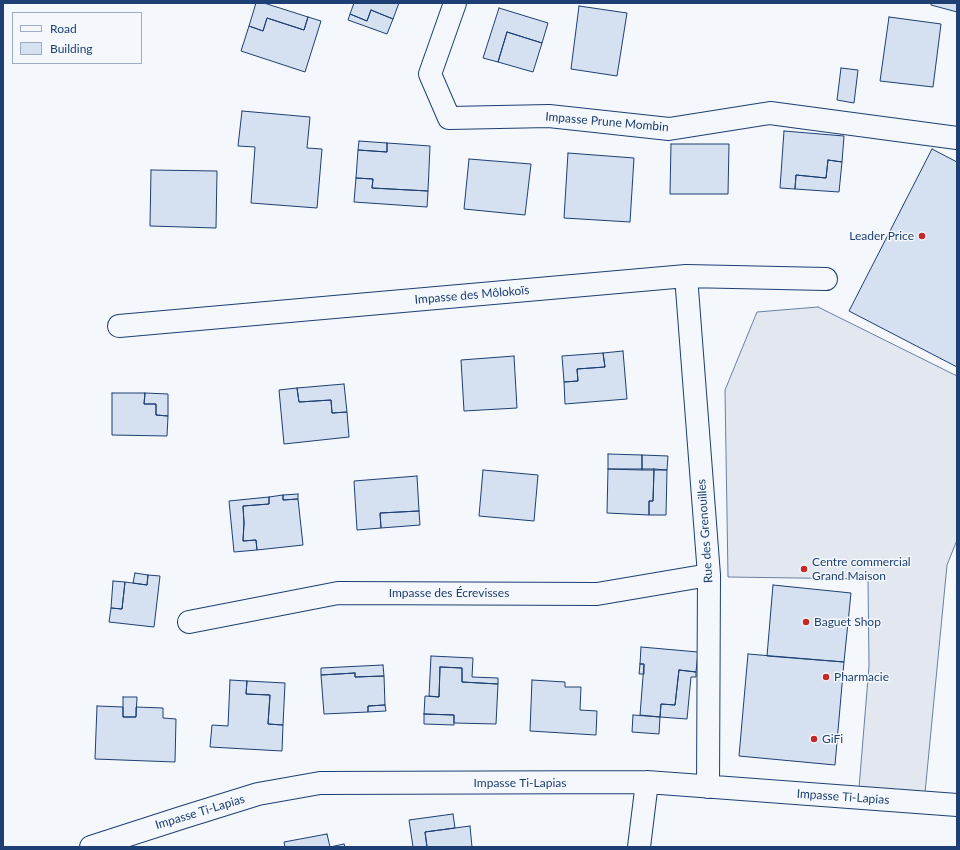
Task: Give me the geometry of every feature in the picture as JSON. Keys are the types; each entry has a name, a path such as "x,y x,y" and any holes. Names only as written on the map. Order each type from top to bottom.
{"street":[{"name":"Impasse Prune Mombin","path":"456,3 430,74 449,118 550,116 668,129 770,113 957,138"},
{"name":"Impasse des Môlokoïs","path":"119,326 686,276 826,279"},
{"name":"Rue des Grenouilles","path":"686,276 709,575 708,787"},
{"name":"Impasse des Écrevisses","path":"189,622 338,593 597,594 709,575"},
{"name":"Impasse Ti-Lapias","path":"91,847 258,794 320,784 647,782 957,805"},
{"path":"639,847 647,782"}],"shaded area":[{"path":"818,307 957,376 957,540 947,565 925,793 859,788 869,666 868,579 728,577 725,390 757,312"}],"building":[{"path":"256,3 264,3 308,17 304,30 267,18 263,31 249,26"},
{"path":"354,3 399,3 393,19 371,10 367,21 350,14"},
{"path":"931,3 957,3 957,12 931,5"},
{"path":"579,6 627,13 617,76 571,69"},
{"path":"499,8 548,23 542,43 507,32 498,62 483,58"},
{"path":"371,10 393,19 387,34 348,20 350,14 367,21"},
{"path":"308,17 321,21 305,72 241,51 249,26 263,31 267,18 304,30"},
{"path":"889,17 941,24 933,87 880,81"},
{"path":"507,32 542,43 533,72 498,62"},
{"path":"841,68 858,70 854,103 837,100"},
{"path":"242,111 310,117 307,148 322,149 317,208 251,203 255,147 238,146"},
{"path":"784,131 844,136 842,162 828,160 826,178 796,175 795,189 780,188"},
{"path":"359,141 387,143 387,152 358,150"},
{"path":"387,143 430,146 428,191 372,188 373,179 356,178 358,150 387,152"},
{"path":"671,144 729,144 728,194 670,194"},
{"name":"Leader Price","path":"932,149 957,162 957,367 849,311"},
{"path":"568,153 634,158 630,222 564,218"},
{"path":"469,159 531,164 525,215 464,209"},
{"path":"828,160 842,162 839,192 795,189 796,175 826,178"},
{"path":"151,170 217,171 216,228 150,226"},
{"path":"356,178 373,179 372,188 428,191 427,207 354,202"},
{"path":"623,351 627,399 565,404 564,382 578,381 577,369 605,367 603,353"},
{"path":"603,353 605,367 577,369 578,381 564,382 562,356"},
{"path":"514,356 517,408 464,411 461,360"},
{"path":"344,384 347,412 332,413 331,400 299,402 297,388"},
{"path":"297,388 299,402 331,400 332,413 347,412 349,437 284,444 279,390"},
{"path":"112,393 145,393 144,404 156,404 156,415 168,416 167,436 112,435"},
{"path":"145,393 168,394 168,416 156,415 156,404 144,404"},
{"path":"608,454 642,455 642,470 608,469"},
{"path":"642,455 668,456 667,470 642,470"},
{"path":"608,469 654,469 653,501 649,501 649,515 607,513"},
{"path":"654,469 667,470 666,515 649,515 649,501 653,501"},
{"path":"483,470 538,475 534,521 479,516"},
{"path":"417,476 419,511 380,513 381,528 357,530 354,481"},
{"path":"298,494 298,499 283,500 283,495"},
{"path":"283,495 283,500 298,499 303,545 257,550 256,540 243,541 243,506 269,504 269,497"},
{"path":"269,497 269,504 243,506 243,541 256,540 257,550 234,552 229,501"},
{"path":"419,511 420,525 381,528 380,513"},
{"path":"135,573 148,575 147,585 133,583"},
{"path":"148,575 160,576 154,627 109,622 111,608 122,609 125,582 147,585"},
{"path":"113,581 125,582 122,609 111,608"},
{"path":"773,585 851,593 844,662 767,656"},
{"path":"641,647 698,652 696,672 679,670 675,705 661,704 660,717 640,715 644,664 640,664"},
{"path":"748,654 844,662 835,765 739,756"},
{"path":"431,656 473,658 472,677 498,678 498,684 462,682 462,668 440,667 439,697 429,696"},
{"path":"640,664 644,664 644,674 639,674"},
{"path":"383,665 384,676 355,677 355,673 321,675 321,668"},
{"path":"440,667 462,668 462,682 498,684 496,724 454,723 454,715 424,714 425,696 439,697"},
{"path":"679,670 696,672 696,677 691,677 687,719 660,717 661,704 675,705"},
{"path":"355,673 355,677 384,676 385,705 368,706 368,712 324,714 321,675"},
{"path":"230,680 247,681 246,694 270,695 268,724 283,725 282,751 210,747 212,725 228,726"},
{"path":"532,680 565,682 565,687 581,687 580,710 597,711 596,735 530,731"},
{"path":"247,681 285,683 283,725 268,724 270,695 246,694"},
{"path":"123,697 137,697 136,717 123,717"},
{"path":"385,705 386,711 368,712 368,706"},
{"path":"97,706 123,707 123,717 136,717 136,707 163,708 163,718 176,719 175,762 95,759"},
{"path":"424,714 454,715 454,725 424,724"},
{"path":"633,715 660,717 659,734 632,732"},
{"path":"453,814 455,828 425,832 427,847 413,847 409,820"},
{"path":"470,826 472,847 427,847 425,832"},
{"path":"327,834 330,847 285,847 284,842"},
{"path":"344,844 345,847 330,847"}],"place":[{"name":"Leader Price","path":"922,236"},
{"name":"Centre commercial Grand Maison","path":"804,569"},
{"name":"Baguet Shop","path":"806,622"},
{"name":"Pharmacie","path":"826,677"},
{"name":"GiFi","path":"814,739"}]}
